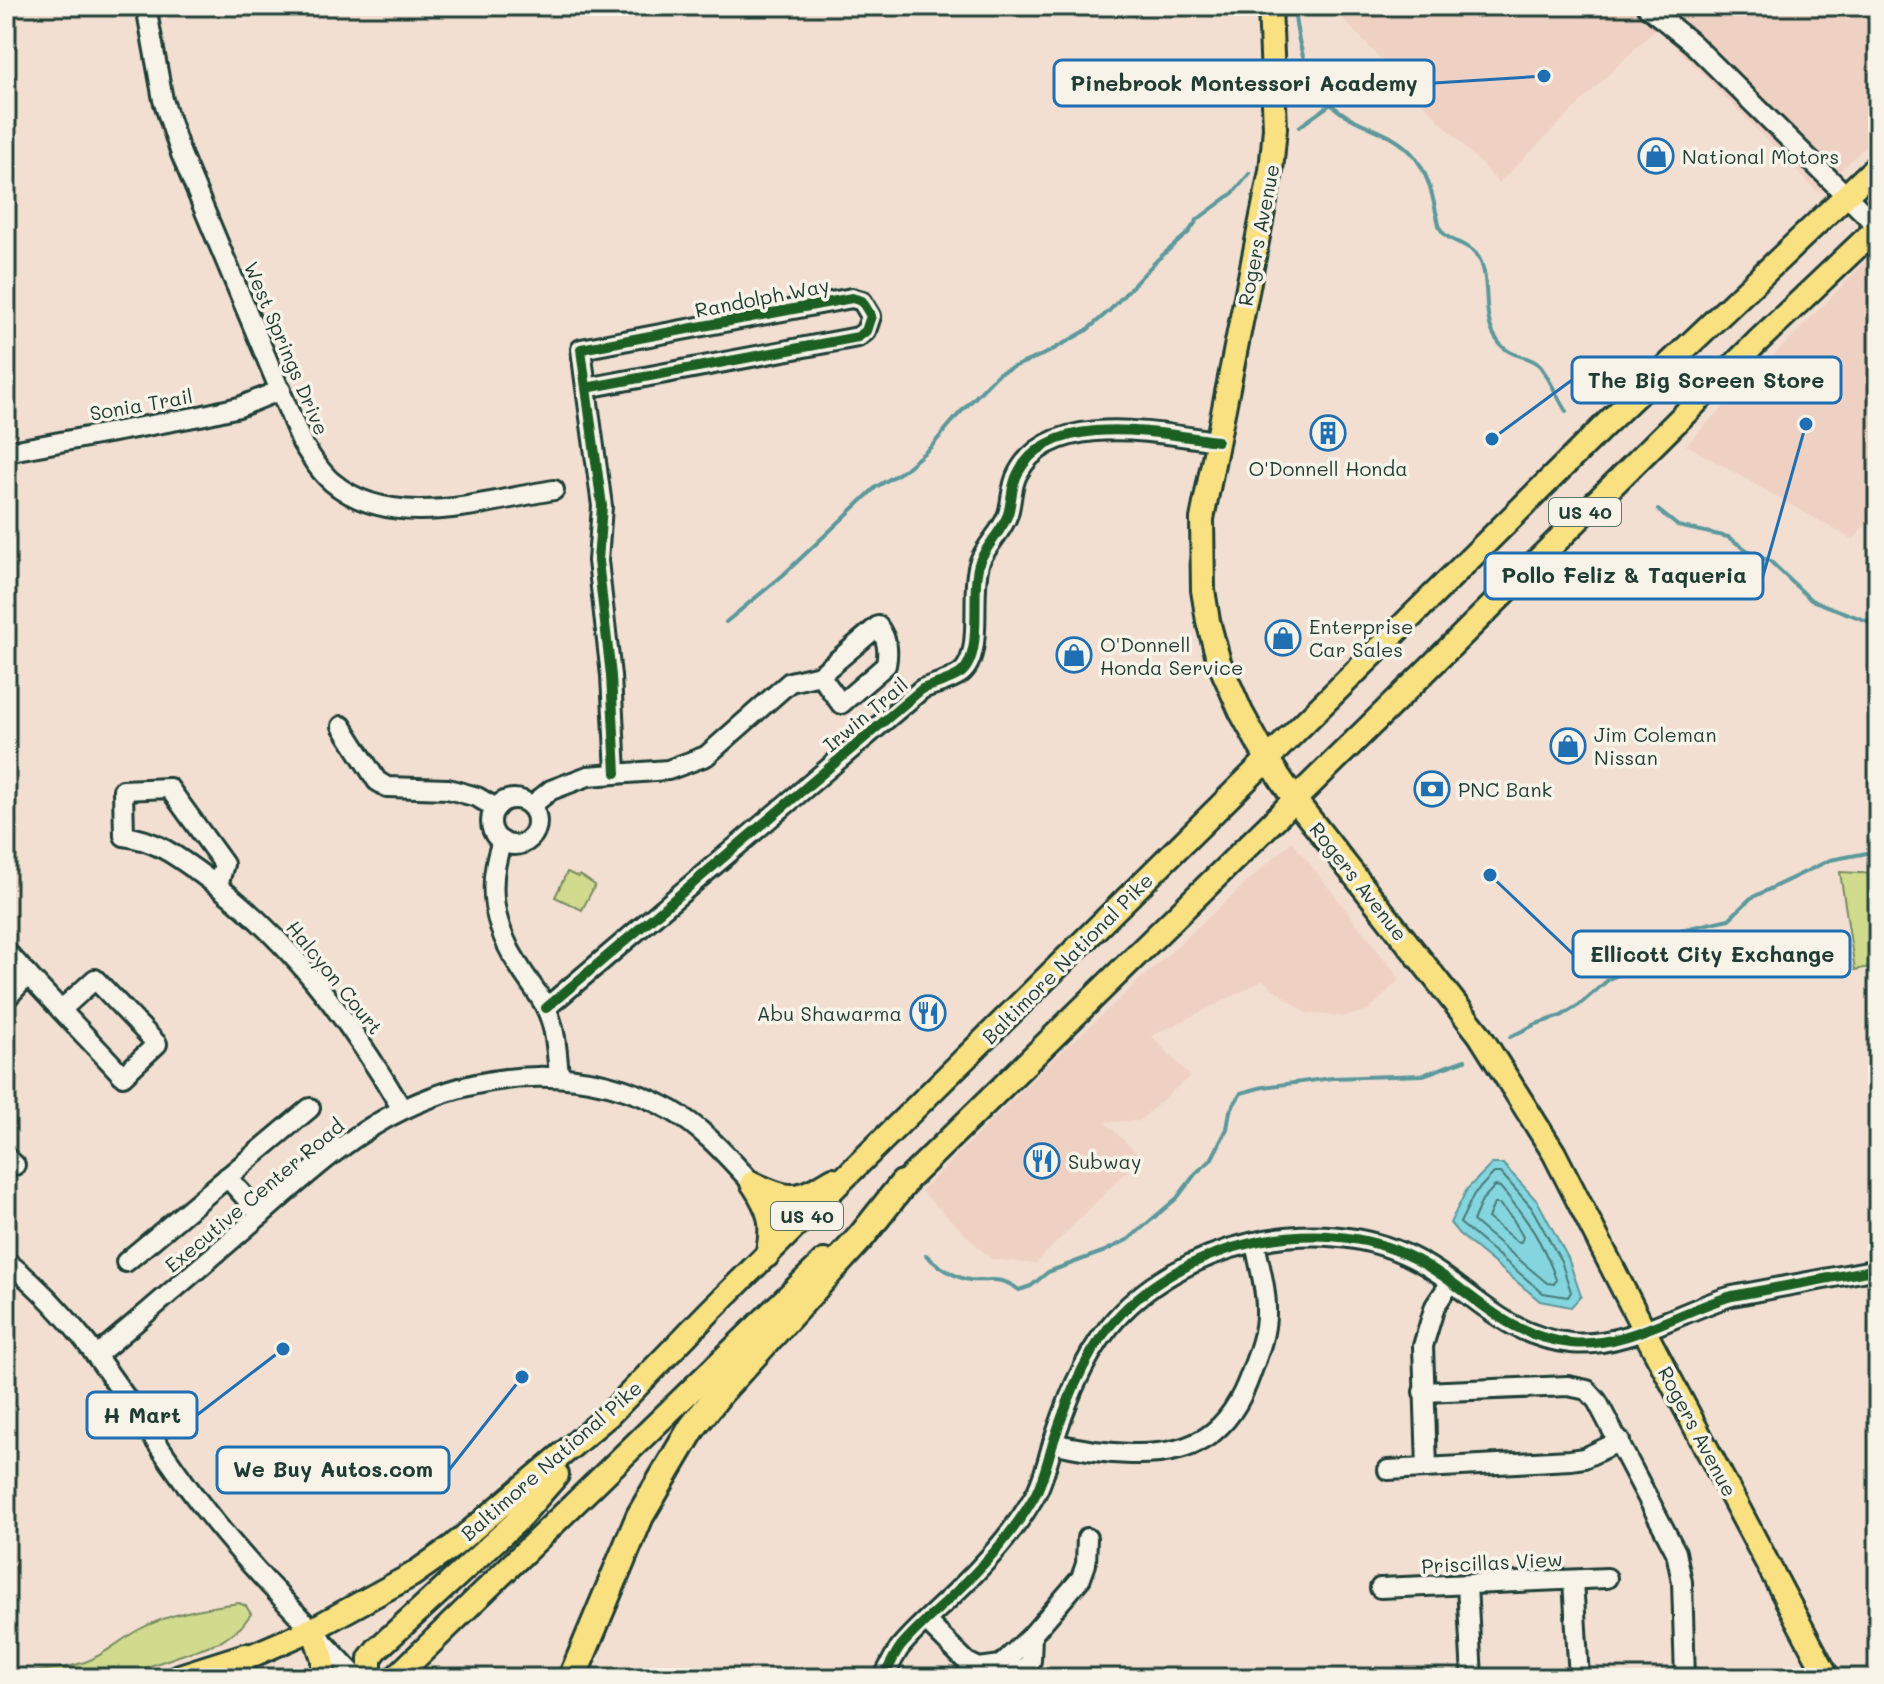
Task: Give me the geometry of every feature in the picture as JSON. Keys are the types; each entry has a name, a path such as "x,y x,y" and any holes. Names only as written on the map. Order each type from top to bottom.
{"highway":[{"path":"572,1678 640,1516 692,1428 721,1391 861,1237 903,1184"},
{"path":"180,1678 246,1657"}],"main road":[{"name":"Rogers Avenue","path":"1270,6 1275,99 1271,171 1202,519 1203,590 1223,674 1267,759 1295,800 1461,1010 1554,1153 1828,1678"},
{"name":"Baltimore National Pike","path":"202,1678 313,1629 412,1575 443,1553 609,1415 1608,422 1878,165"},
{"name":"Baltimore National Pike","path":"395,1678 1295,800 1758,341 1878,227"},
{"path":"752,1183 778,1195 791,1198 803,1196 867,1156"},
{"path":"752,1183 767,1205 771,1219 767,1256"},
{"path":"370,1678 370,1658 377,1649 515,1523 609,1415"},
{"path":"313,1629 323,1659 323,1678"}],"street":[{"name":"West Springs Drive","path":"146,6 163,100 181,154 302,443 316,464 333,482 355,496 380,507 405,511 432,510 554,490"},
{"path":"1646,6 1692,43 1878,227"},
{"name":"Randolph Way","path":"586,388 858,337 866,331 871,316 862,301 852,298 581,349 586,388 602,506 598,561 611,676 616,773"},
{"name":"Sonia Trail","path":"6,452 200,416 239,407 281,390"},
{"name":"Irwin Trail","path":"546,1008 922,689 962,672 970,662 973,649 976,577 980,561 1007,518 1017,475 1036,452 1051,443 1104,429 1217,441"},
{"path":"531,806 551,790 588,776 668,770 706,756 790,682 820,675"},
{"path":"342,726 377,781 387,787 448,789 477,797 496,808"},
{"name":"Halcyon Court","path":"218,886 224,864 169,788 123,790 124,836 152,841 218,886 267,927 341,1013 402,1109"},
{"path":"514,799 531,806 537,820 533,834 518,844 502,841 493,832 491,824 501,803 514,799"},
{"path":"502,841 492,878 492,901 505,943 546,1008 554,1033 559,1076"},
{"path":"6,951 28,975 123,1076 157,1044 95,979 61,1010"},
{"path":"6,999 28,975"},
{"name":"Executive Center Road","path":"97,1355 324,1162 364,1132 402,1109 482,1082 559,1076 599,1082 638,1095 673,1111 707,1137 752,1183"},
{"path":"126,1262 310,1108"},
{"path":"227,1177 261,1215"},
{"path":"883,1678 900,1648 1009,1535 1036,1494 1069,1395 1098,1342 1126,1309 1154,1286 1182,1267 1207,1256 1255,1242 1317,1236 1340,1236 1373,1242 1413,1258 1451,1282 1490,1313 1533,1336 1573,1344 1612,1339 1644,1330 1709,1302 1732,1296 1878,1269"},
{"path":"1053,1443 1088,1452 1172,1452 1194,1445 1223,1425 1248,1381 1265,1328 1265,1289 1255,1242"},
{"path":"6,1261 50,1300 97,1355 171,1466 209,1516 357,1678"},
{"path":"1427,1468 1423,1346 1435,1306 1451,1282"},
{"path":"1423,1392 1577,1386 1587,1390 1597,1401 1620,1441 1676,1552 1682,1582 1685,1678"},
{"path":"1388,1470 1570,1460 1584,1458 1620,1441"},
{"path":"926,1621 967,1662 979,1668 1001,1665 1032,1635 1081,1578 1086,1564 1087,1538"},
{"name":"Priscillas View","path":"1380,1588 1607,1578"},
{"path":"1573,1580 1579,1678"},
{"path":"1467,1585 1472,1678"}],"shaded area":[{"path":"1349,6 1878,6 1878,134 1818,193 1657,27 1499,183 1339,15"},
{"path":"1878,249 1878,510 1853,540 1686,445"},
{"path":"1292,841 1400,979 1369,1010 1344,1017 1306,1013 1263,981 1152,1036 1190,1076 1139,1121 1105,1122 1141,1157 1035,1264 991,1259 921,1191 1047,1065"}],"green space":[{"path":"567,872 580,875 595,885 582,910 555,897"},
{"path":"1840,872 1878,874 1878,965 1855,970"},
{"path":"239,1603 246,1606 251,1614 241,1627 222,1641 115,1678 6,1678 6,1672 56,1669 85,1662 162,1619"}],"water":[{"path":"1492,1164 1503,1164 1538,1202 1568,1258 1581,1296 1571,1307 1540,1301 1459,1234 1450,1223 1467,1189"}],"waterway":[{"path":"1294,6 1302,53 1314,83 1334,107 1391,137 1414,156 1428,183 1441,230 1449,238 1471,249 1479,258 1485,276 1488,316 1494,335 1505,349 1538,364 1566,411"},
{"path":"1299,127 1331,104"},
{"path":"726,622 782,576 876,487 903,471 931,447 999,373 1047,353 1087,330 1188,233 1198,219 1233,193 1250,173"},
{"path":"1658,510 1678,526 1728,537 1751,553 1770,561 1811,600 1878,625"},
{"path":"1510,1037 1561,1016 1579,1005 1608,980 1645,960 1681,930 1729,919 1751,898 1830,860 1878,851"},
{"path":"926,1255 964,1279 1001,1281 1019,1290 1031,1286 1048,1272 1129,1239 1177,1198 1196,1173 1211,1160 1227,1129 1230,1111 1241,1093 1332,1078 1423,1075 1465,1060"}],"cycle path":[{"path":"586,388 581,349 852,298 862,301 871,316 866,331 858,337 586,388 602,506 598,561 611,676 616,773"},
{"path":"546,1008 922,689 961,673 973,652 980,561 1005,520 1018,473 1034,453 1055,440 1109,430 1217,441"},
{"path":"883,1678 901,1646 989,1558 1026,1510 1040,1485 1075,1384 1090,1354 1109,1327 1137,1298 1171,1274 1210,1256 1250,1243 1293,1236 1335,1236 1375,1243 1434,1270 1505,1321 1546,1339 1571,1343 1591,1343 1632,1334 1732,1296 1878,1269"}],"place":[{"name":"Pinebrook Montessori Academy","path":"1544,76"},
{"name":"National Motors","path":"1656,156"},
{"name":"Pollo Feliz & Taqueria","path":"1806,424"},
{"name":"O'Donnell Honda","path":"1328,433"},
{"name":"The Big Screen Store","path":"1492,439"},
{"name":"Enterprise Car Sales","path":"1283,638"},
{"name":"O'Donnell Honda Service","path":"1074,655"},
{"name":"Jim Coleman Nissan","path":"1568,746"},
{"name":"PNC Bank","path":"1432,789"},
{"name":"Ellicott City Exchange","path":"1490,875"},
{"name":"Abu Shawarma","path":"928,1013"},
{"name":"Subway","path":"1042,1161"},
{"name":"H Mart","path":"283,1349"},
{"name":"We Buy Autos.com","path":"522,1377"}]}
